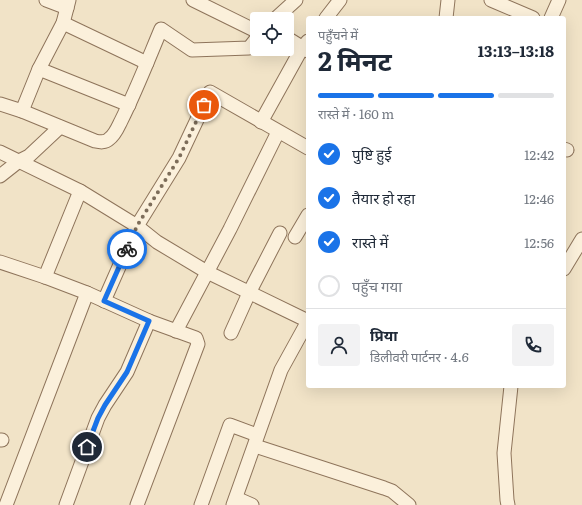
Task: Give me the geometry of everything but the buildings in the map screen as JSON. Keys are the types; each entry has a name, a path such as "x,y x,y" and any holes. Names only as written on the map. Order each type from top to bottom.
{"street":[{"path":"22,112 39,69 62,23 68,4 46,0"},
{"path":"193,0 250,31"},
{"path":"283,12 296,0"},
{"path":"328,16 340,0"},
{"path":"446,16 448,0"},
{"path":"491,0 528,16"},
{"path":"552,16 559,0"},
{"path":"62,23 147,63"},
{"path":"0,104 94,141 106,141 110,139 115,132 129,105 161,29 192,50 249,48 250,46"},
{"path":"261,122 306,47 294,41"},
{"path":"39,69 129,105"},
{"path":"104,301 137,226 179,158 210,92 306,147"},
{"path":"0,176 19,161 29,156 60,127"},
{"path":"176,331 230,229 278,132"},
{"path":"0,152 80,192 137,226 157,242 207,272 306,320"},
{"path":"45,277 80,192"},
{"path":"295,237 306,218"},
{"path":"231,333 249,293 280,233"},
{"path":"566,266 582,239"},
{"path":"0,262 87,293 149,321 196,338 198,344 137,505"},
{"path":"6,505 87,293"},
{"path":"66,505 98,418 127,372 149,321"},
{"path":"252,505 235,502 281,370 306,325"},
{"path":"508,505 506,500 504,453 511,388"},
{"path":"201,505 230,425 256,440 392,491 409,505"}],"way so far":[{"path":"127,249 137,226 179,158 204,105"}],"route":[{"path":"87,447 98,418 127,372 149,321 104,301 127,249"}]}
